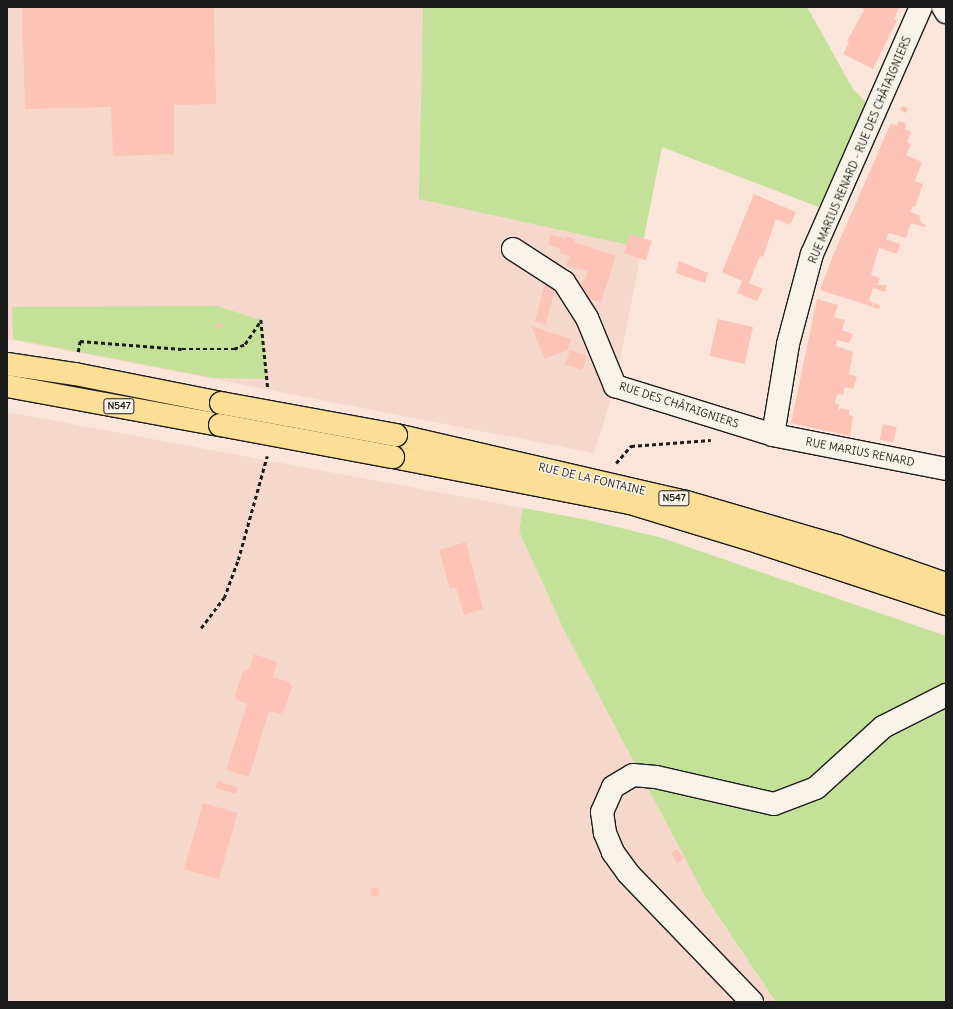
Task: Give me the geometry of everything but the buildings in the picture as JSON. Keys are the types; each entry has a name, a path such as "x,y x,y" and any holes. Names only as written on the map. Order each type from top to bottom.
{"main road":[{"name":"N547","path":"13,376 75,374"},
{"name":"RUE DE LA FONTAINE","path":"75,374 221,403 396,434 683,501 837,546 946,584"},
{"name":"N547","path":"13,376 220,425 630,503 758,542 946,604"}],"street":[{"name":"RUE MARIUS RENARD - RUE DES CHÂTAIGNIERS","path":"773,435 788,344 812,254 921,7"},
{"path":"943,7 946,12"},
{"name":"RUE DES CHÂTAIGNIERS","path":"514,249 564,282 587,318 615,386 773,435"},
{"name":"RUE MARIUS RENARD","path":"773,435 946,469"},
{"path":"752,1002 628,873 612,852 605,833 602,812 614,787 633,775 656,776 774,804 816,788 883,728 946,695"}],"path":[{"path":"75,374 80,340 182,349 234,348 245,344 261,320 268,394"},
{"path":"608,483 614,466 631,446 718,439"},
{"path":"202,628 224,598 238,560 258,490 267,448"}],"shaded area":[{"path":"7,7 423,7 420,199 642,248 615,386 594,453 7,339"},
{"path":"7,412 523,508 519,531 563,628 705,896 776,1002 7,1002"}],"green space":[{"path":"423,7 807,7 853,89 867,103 821,208 662,147 642,248 419,199"},
{"path":"217,306 261,320 268,379 214,378 13,339 12,307"},
{"path":"523,508 588,520 662,538 946,636 946,1002 776,1002 705,896 563,628 519,531"}]}
